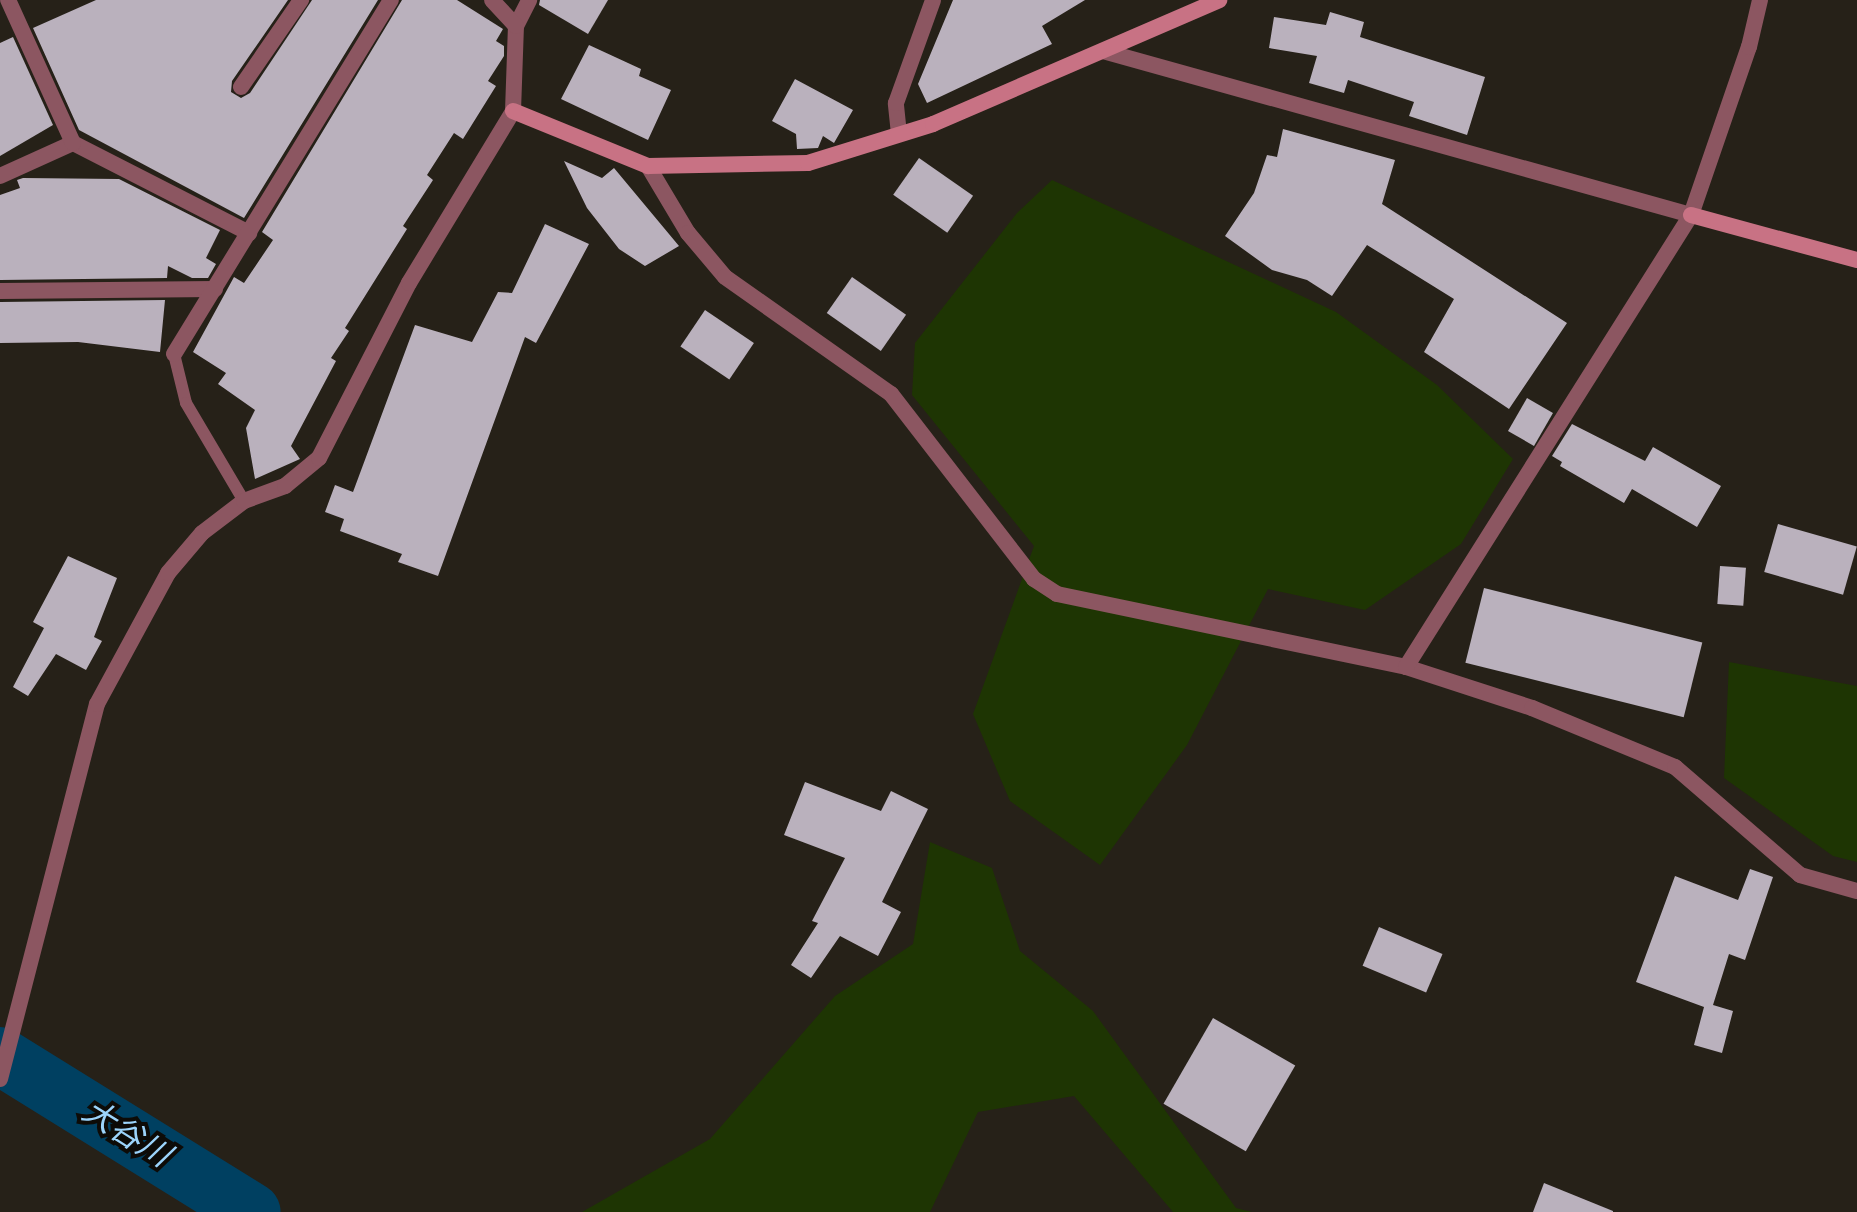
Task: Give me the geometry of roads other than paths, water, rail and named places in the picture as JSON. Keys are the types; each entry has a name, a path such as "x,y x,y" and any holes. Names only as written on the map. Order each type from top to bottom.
{"street":[{"path":"8,0 73,143 249,233"},
{"path":"241,87 301,0"},
{"path":"174,354 391,0"},
{"path":"492,0 516,26"},
{"path":"0,1079 97,704 168,573 202,533 244,501 285,486 319,458 409,283 513,111 516,26 529,0"},
{"path":"899,134 896,103 933,0"},
{"path":"513,111 648,166 808,163 899,134 1219,0"},
{"path":"1406,667 1691,215 1749,47 1760,0"},
{"path":"1103,51 1857,260"},
{"path":"0,176 73,143"},
{"path":"648,166 688,233 725,277 891,394 1034,579 1057,594 1406,667 1532,708 1675,767 1800,875 1857,891"},
{"path":"0,291 215,289"}],"lane":[{"path":"174,354 186,403 244,501"}],"waterway":[{"name":"大谷川","path":"0,1056 252,1212"}]}
